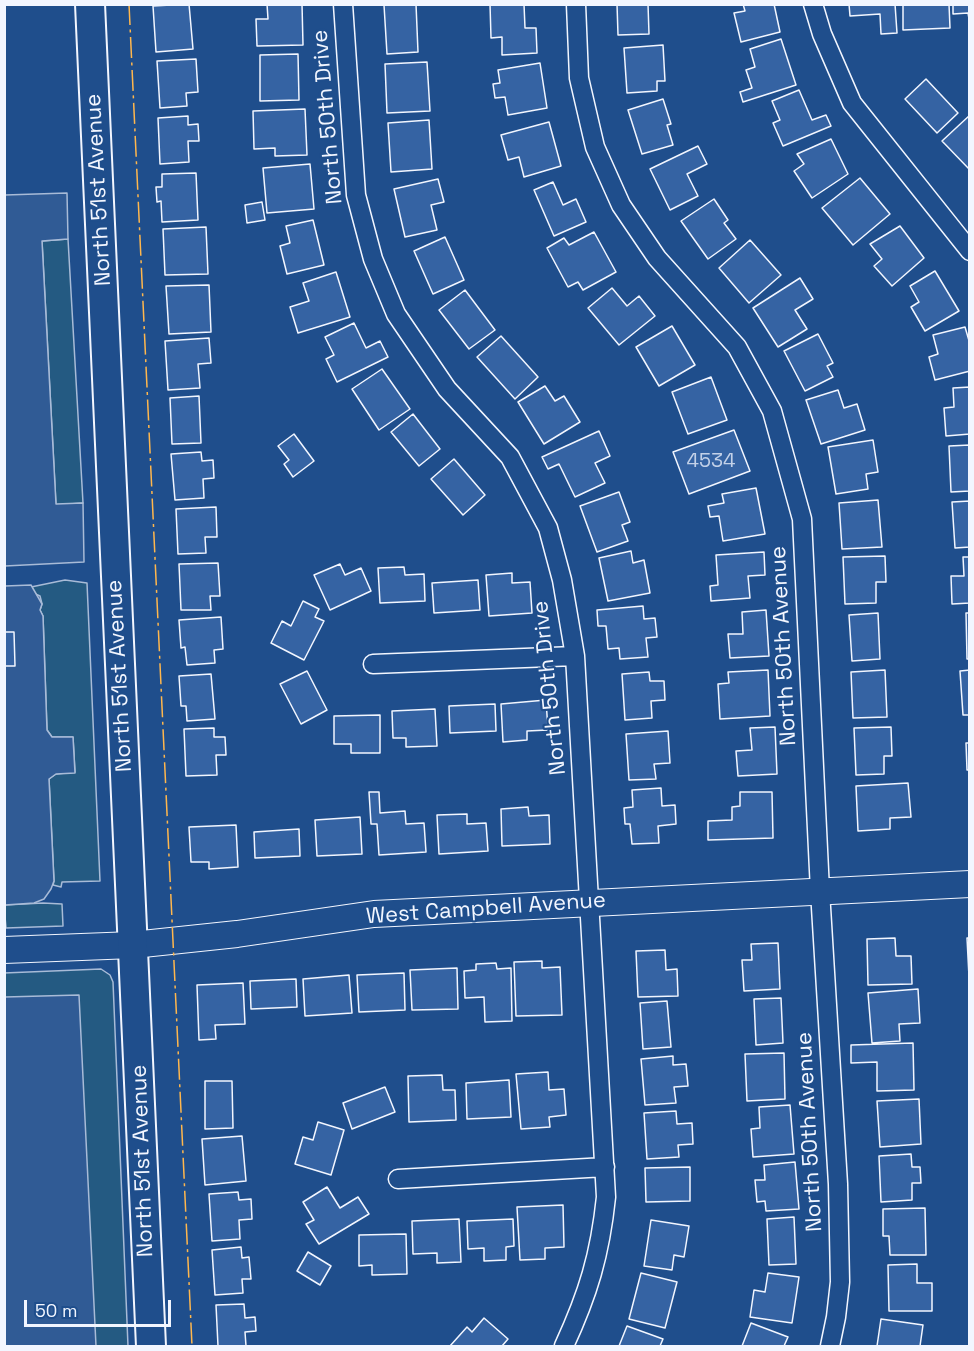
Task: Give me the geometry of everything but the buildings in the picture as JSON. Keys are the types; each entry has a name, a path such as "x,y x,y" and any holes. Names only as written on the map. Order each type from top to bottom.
{"main road":[{"name":"North 51st Avenue","path":"90,4 151,1347"}],"street":[{"name":"North 50th Drive","path":"343,4 356,195 373,259 396,314 447,388 510,458 548,528 562,580 576,656 606,1197 596,1265 587,1295 564,1347"},
{"name":"North 50th Avenue","path":"576,4 579,78 595,147 621,205 657,258 737,347 772,411 802,519 820,891 838,1184 840,1282 830,1347"},
{"path":"813,4 822,34 852,103 969,252"},
{"path":"373,664 576,656"},
{"name":"West Campbell Avenue","path":"4,950 133,945 237,934 374,914 969,884"},
{"path":"398,1179 605,1167"}],"shaded area":[{"path":"67,193 68,239 42,241 56,504 83,503 84,562 5,566 5,195"},
{"path":"68,239 83,503 56,505 42,241"},
{"path":"65,580 87,583 100,881 62,882 61,887 53,885 49,779 56,774 75,772 73,737 52,737 47,730 43,616 40,610 42,604 40,596 31,592 31,587"},
{"path":"31,585 42,604 40,610 43,616 47,730 52,737 73,737 75,773 56,774 49,779 54,881 51,889 44,899 34,903 5,905 5,586"},
{"path":"62,904 63,926 6,928 4,905"},
{"path":"101,969 110,975 113,982 128,1346 5,1346 4,973"},
{"path":"79,995 96,1346 5,1346 5,997"}],"power":[{"path":"129,4 192,1346"}]}
